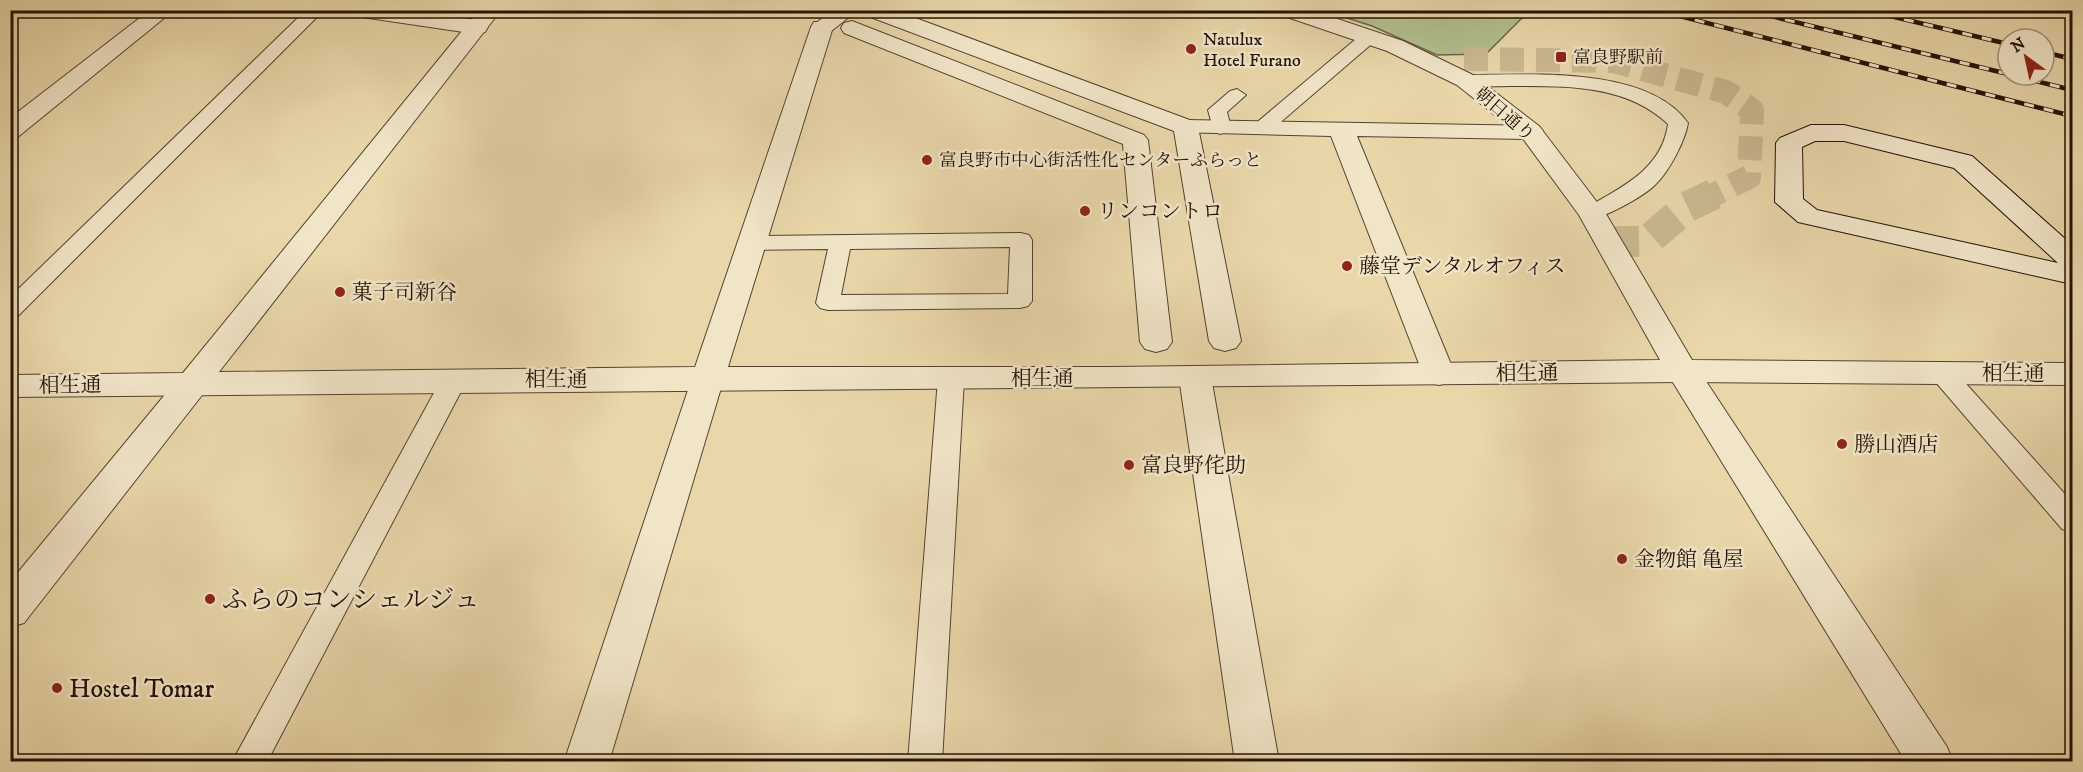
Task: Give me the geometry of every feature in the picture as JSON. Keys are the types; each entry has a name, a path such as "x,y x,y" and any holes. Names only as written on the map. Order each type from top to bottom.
{"street":[{"path":"10,131 164,10"},
{"path":"355,10 484,19"},
{"name":"朝日通り","path":"1289,10 1395,46 1465,80 1530,131 1592,214 1682,370 1930,762"},
{"path":"880,13 1186,127 1530,131"},
{"path":"10,611 484,19"},
{"path":"586,762 822,27 850,19 1135,140 1156,342"},
{"path":"1186,127 1225,341"},
{"path":"1341,129 1439,374"},
{"path":"2073,260 1963,162 1844,133 1811,133 1789,143 1789,202 1808,216 2073,274"},
{"name":"相生通","path":"10,386 194,382 708,378 1195,377 1682,370 2073,374"},
{"path":"1195,377 1257,762"}],"lane":[{"path":"10,311 316,10"},
{"path":"1262,128 1369,37"},
{"path":"1465,80 1608,86 1635,92 1668,111 1678,123 1676,138 1648,181 1592,214"},
{"path":"1221,128 1217,110 1237,95"},
{"path":"752,243 840,242 1021,240 1020,301 828,303 840,242"},
{"path":"1942,373 2073,521"},
{"path":"925,762 951,379"},
{"path":"249,762 454,380"}],"green space":[{"path":"1325,11 1529,11 1486,54 1437,55 1372,26"}],"tunnel":[{"path":"1464,59 1613,61 1726,92 1752,110 1749,177 1711,196"},
{"path":"1608,242 1647,241 1687,207 1714,194"}],"railway":[{"path":"1656,10 2072,116"},
{"path":"1746,10 1996,71"},
{"path":"1865,10 1996,41"},
{"path":"2056,55 2072,59"},
{"path":"2056,86 2072,90"}],"place":[{"name":"Natulux Hotel Furano","path":"1191,49"},
{"name":"富良野駅前","path":"1561,57"},
{"name":"富良野市中心街活性化センターふらっと","path":"927,160"},
{"name":"リンコントロ","path":"1085,211"},
{"name":"藤堂デンタルオフィス","path":"1347,266"},
{"name":"菓子司新谷","path":"340,292"},
{"name":"勝山酒店","path":"1842,444"},
{"name":"富良野侘助","path":"1129,465"},
{"name":"金物館 亀屋","path":"1622,559"},
{"name":"ふらのコンシェルジュ","path":"210,599"},
{"name":"Hostel Tomar","path":"57,688"}]}
